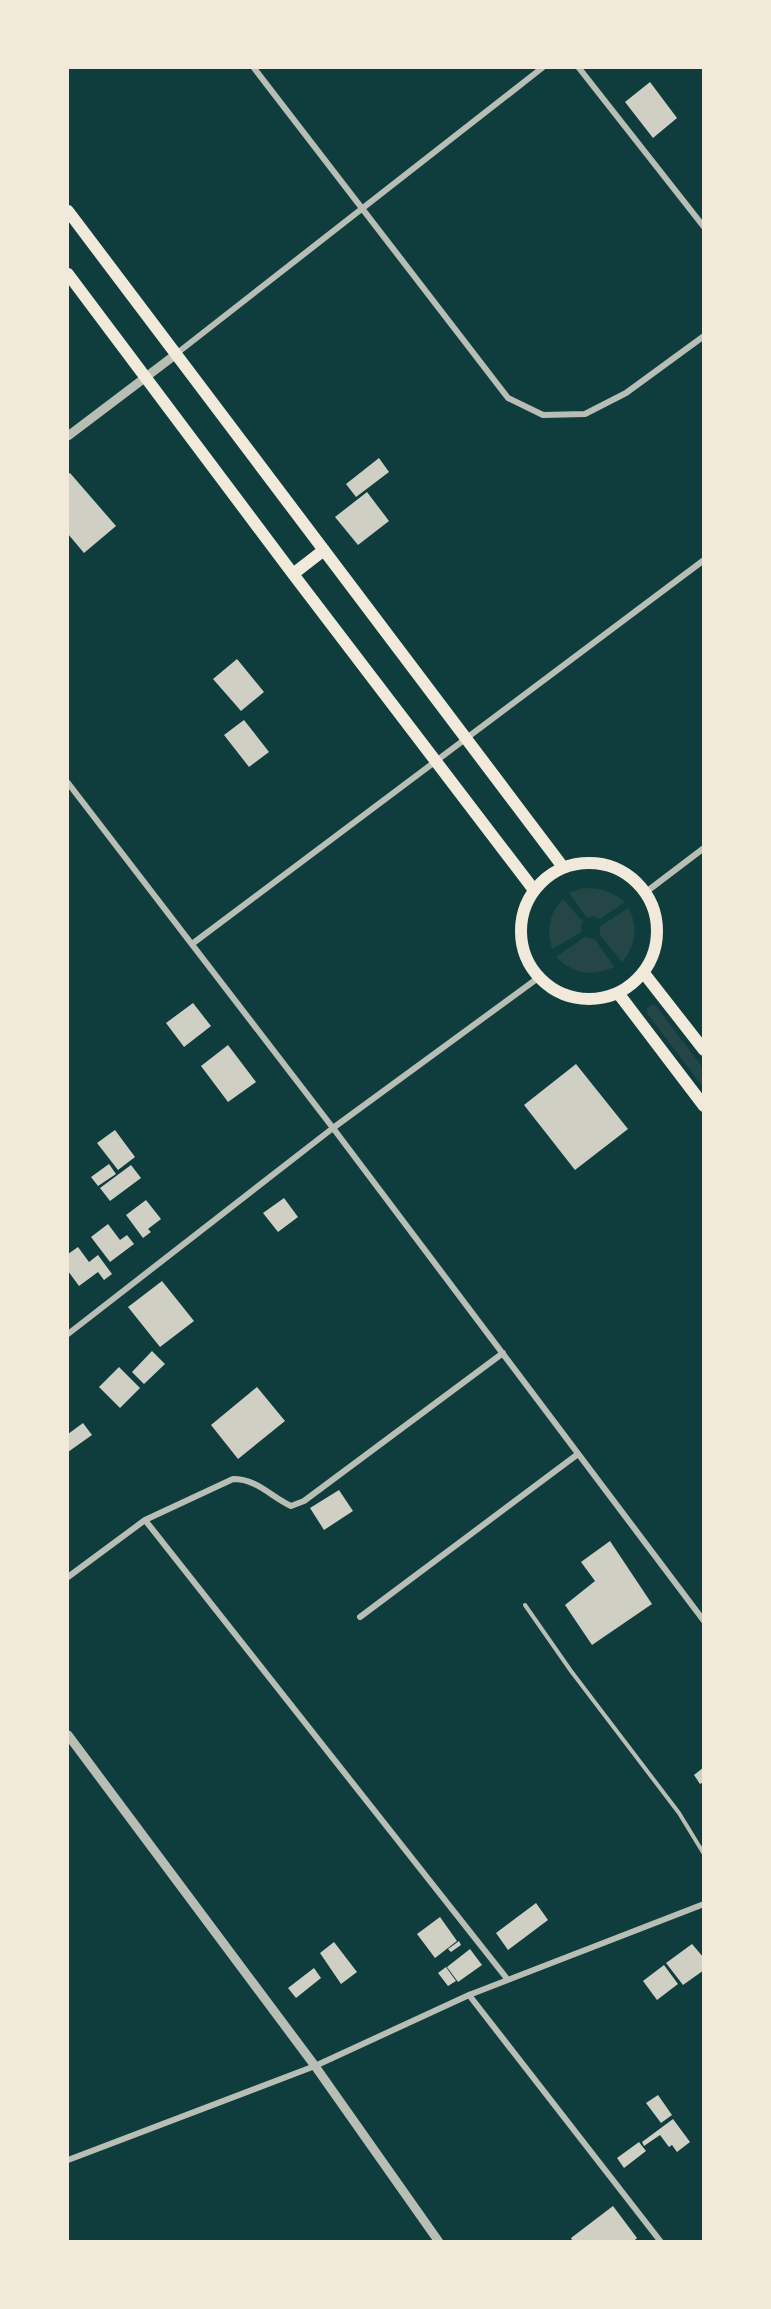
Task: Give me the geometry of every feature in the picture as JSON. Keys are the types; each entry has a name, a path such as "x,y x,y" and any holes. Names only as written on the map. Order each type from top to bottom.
{"main road":[{"path":"68,212 563,867"},
{"path":"68,274 534,890"},
{"path":"293,574 324,550"},
{"path":"585,862 609,865 630,875 646,892 655,912 657,933 653,954 643,972 632,984 618,993 597,999 575,998 555,991 538,978 525,958 520,934 523,911 534,890 547,876 563,867 585,862"},
{"path":"643,972 704,1050"},
{"path":"618,993 704,1106"}],"street":[{"path":"254,68 508,398 543,415 585,414 626,393 704,336"},
{"path":"68,436 542,68"},
{"path":"579,68 704,226"},
{"path":"192,944 704,560"},
{"path":"68,783 333,1128 704,1621"},
{"path":"646,892 704,848"},
{"path":"68,1334 333,1128 538,978"},
{"path":"68,1578 145,1520 234,1479 255,1482 278,1500 291,1506 304,1500 503,1353"},
{"path":"360,1617 578,1454"},
{"path":"145,1520 508,1980"},
{"path":"68,1735 315,2066 439,2241"},
{"path":"68,2160 315,2066 469,1995 704,1904"},
{"path":"469,1995 661,2241"}],"lane":[{"path":"525,1605 571,1671 679,1813 704,1854"}],"shaded area":[{"path":"583,888 606,891 625,902 600,919 594,916 587,918 569,893"},
{"path":"563,899 583,922 582,932 552,949 549,935 550,922"},
{"path":"629,908 634,923 634,936 627,956 622,962 600,935 600,926"},
{"path":"585,937 595,939 614,967 598,972 583,972 570,967 556,957"},
{"path":"653,1004 703,1068 703,1087 647,1013 647,1008"}],"building":[{"path":"650,82 677,118 653,138 625,102"},
{"path":"379,458 389,472 356,497 346,484"},
{"path":"70,473 116,526 84,553 68,534 68,474"},
{"path":"367,492 389,521 358,545 335,517"},
{"path":"237,659 264,692 241,711 213,679"},
{"path":"244,720 269,752 249,767 224,735"},
{"path":"193,1003 211,1026 184,1047 166,1023"},
{"path":"228,1045 256,1082 228,1102 201,1066"},
{"path":"576,1064 628,1129 575,1170 524,1105"},
{"path":"115,1130 135,1157 118,1170 97,1143"},
{"path":"109,1164 116,1174 98,1186 91,1177"},
{"path":"131,1165 141,1178 110,1201 100,1188"},
{"path":"284,1198 298,1217 278,1232 263,1213"},
{"path":"146,1200 161,1219 148,1229 151,1232 143,1238 126,1215"},
{"path":"108,1224 120,1240 127,1235 134,1244 110,1262 91,1237"},
{"path":"78,1247 89,1262 98,1255 112,1274 104,1280 98,1272 79,1286 68,1271 68,1254"},
{"path":"162,1281 194,1321 160,1347 128,1307"},
{"path":"152,1351 165,1364 144,1384 132,1372"},
{"path":"119,1367 140,1388 120,1408 99,1387"},
{"path":"257,1387 285,1421 238,1459 211,1425"},
{"path":"83,1423 92,1435 68,1452 68,1434"},
{"path":"339,1490 353,1511 324,1530 310,1508"},
{"path":"610,1541 652,1604 592,1645 565,1605 595,1581 581,1562"},
{"path":"704,1767 704,1782 700,1784 694,1775"},
{"path":"536,1903 548,1920 508,1950 496,1933"},
{"path":"440,1917 457,1941 435,1958 417,1934"},
{"path":"459,1941 461,1945 451,1952 448,1949"},
{"path":"334,1942 357,1972 341,1984 320,1953"},
{"path":"692,1944 704,1958 704,1970 683,1985 666,1963"},
{"path":"470,1949 482,1965 458,1982 447,1967"},
{"path":"664,1965 678,1984 657,2000 643,1981"},
{"path":"446,1967 456,1981 448,1986 438,1973"},
{"path":"314,1968 321,1978 296,1998 288,1988"},
{"path":"658,2095 672,2115 661,2123 646,2103"},
{"path":"673,2119 690,2142 677,2152 672,2145 669,2147 660,2135 644,2146 642,2142"},
{"path":"639,2142 646,2151 624,2168 617,2158"},
{"path":"613,2206 637,2238 633,2242 573,2242 571,2238"}]}
